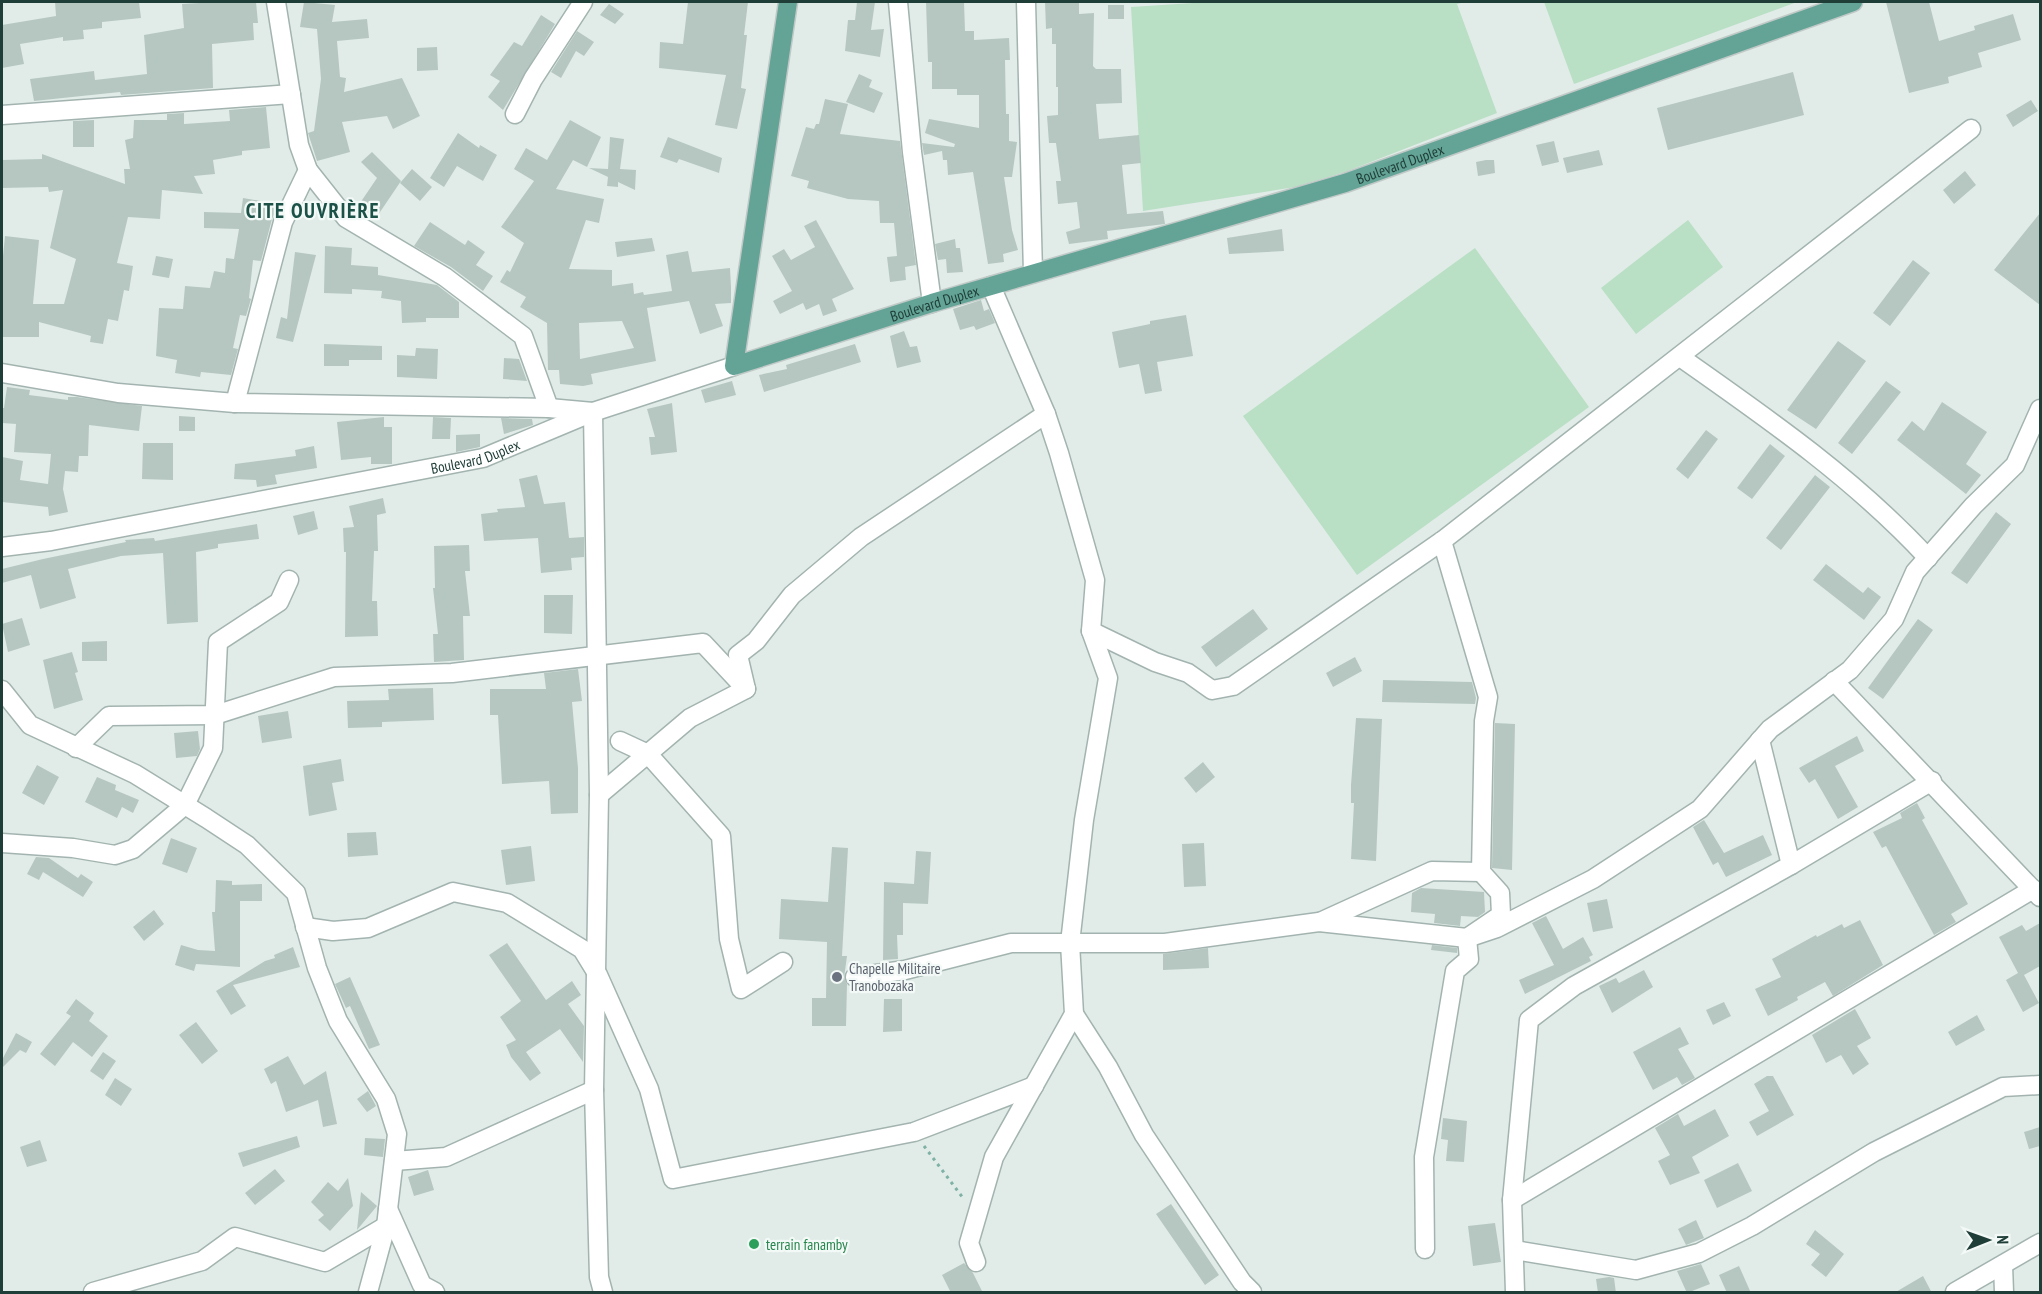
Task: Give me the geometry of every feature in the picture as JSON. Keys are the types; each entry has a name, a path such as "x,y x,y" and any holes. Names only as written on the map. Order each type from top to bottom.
{"main road":[{"path":"734,366 788,2"},
{"name":"Boulevard Duplex","path":"734,366 932,303 1345,183 1853,2"}],"street":[{"path":"276,2 299,145 308,170 346,218 445,276 523,336 549,408"},
{"path":"514,114 533,79 583,2"},
{"path":"898,2 912,152 932,303"},
{"path":"1026,2 1033,273"},
{"path":"2,115 291,94"},
{"path":"1090,631 1155,662 1188,673 1212,690 1233,686 1442,542 1971,129"},
{"path":"235,404 284,222 308,170"},
{"path":"991,286 1046,414 1095,580 1090,631 1108,678 1084,820 1070,943 1074,1014 1108,1067 1144,1135 1242,1282 1252,1293"},
{"path":"1680,357 1804,444 1908,536 1928,558"},
{"name":"Boulevard Duplex","path":"2,547 51,541 483,458 593,411 734,366"},
{"path":"2,373 118,393 235,404 549,408 593,411 599,795 598,975 594,1090 599,1276 603,1293"},
{"path":"855,977 905,970 1011,943 1165,943 1319,922 1467,938 1497,928 1593,879 1700,809 1770,729 1850,670 1894,619 1916,572 1973,506 2014,465 2040,409"},
{"path":"746,689 738,655 756,641 792,595 861,537 1046,414"},
{"path":"1442,542 1488,697 1484,721 1481,872 1500,893 1501,915 1467,938"},
{"path":"2,843 73,848 115,855 134,849 184,806 213,748 218,642 279,602 289,580"},
{"path":"76,748 109,716 215,714 334,677 452,674 596,654 703,643 746,689"},
{"path":"1512,1200 2037,893 1834,681"},
{"path":"599,795 690,718 746,689"},
{"path":"2,690 30,725 135,774 247,845 296,893 317,968 338,1021 386,1099 397,1134 387,1217 368,1293"},
{"path":"1760,740 1791,865"},
{"path":"620,741 648,754 721,836 729,939 741,988 783,962"},
{"path":"1515,1293 1512,1200 1529,1020 1574,986 1791,865 1932,781"},
{"path":"1319,922 1432,871 1481,872"},
{"path":"305,927 333,931 368,927 453,892 507,903 582,949 598,975 648,1089 673,1179 914,1132 1034,1086"},
{"path":"1425,1249 1424,1157 1455,971 1469,959 1467,938"},
{"path":"976,1263 969,1243 994,1157 1074,1014"},
{"path":"1514,1250 1636,1270 1699,1253 1752,1226 1874,1152 2003,1087 2040,1085"},
{"path":"394,1161 446,1157 594,1090"},
{"path":"93,1293 202,1261 235,1237 325,1262 387,1217"},
{"path":"387,1217 422,1285 435,1293"},
{"path":"1956,1293 2040,1243"},
{"path":"2003,1265 2004,1293"}],"path":[{"path":"914,1132 977,1217"}],"green space":[{"path":"1209,2 1465,2 1457,4 1497,113 1345,172 1295,187 1143,211 1131,7"},
{"path":"1544,2 1797,2 1574,84"},
{"path":"1688,220 1723,267 1636,334 1601,288"},
{"path":"1475,248 1589,407 1357,575 1243,416"}],"building":[{"path":"55,2 139,2 141,18 102,22 102,28 83,30 84,39 63,41 63,37 20,44 24,64 2,68 2,25 56,16"},
{"path":"256,2 258,23 253,23 254,40 212,44 213,88 121,95 120,92 34,101 30,79 94,71 95,80 147,74 144,35 184,28 182,4"},
{"path":"304,2 335,5 332,22 367,19 369,38 337,41 340,77 346,78 344,92 402,78 420,116 393,129 387,116 342,122 350,152 317,161 308,133 314,131 321,79 317,29 300,27"},
{"path":"688,2 748,2 741,88 746,89 737,129 715,125 726,75 659,68 660,42 683,44"},
{"path":"857,2 875,2 871,30 884,29 880,57 845,51 848,20 855,20"},
{"path":"926,2 964,2 965,31 974,31 974,40 1009,38 1010,60 1005,60 1006,114 1009,114 1009,141 1017,142 1012,177 1004,177 1012,230 1018,250 1003,254 1004,262 988,264 973,172 948,175 947,160 943,160 942,151 924,155 922,143 954,147 955,144 925,133 929,119 979,128 979,95 957,95 957,89 932,89 932,62 928,62"},
{"path":"1045,2 1079,2 1079,14 1094,13 1093,66 1096,69 1121,69 1122,103 1096,104 1099,139 1139,135 1141,163 1122,165 1127,214 1163,211 1165,224 1107,231 1108,239 1069,244 1066,232 1080,228 1077,202 1058,204 1056,181 1061,181 1056,143 1049,143 1047,116 1058,115 1056,44 1052,44 1052,28 1046,29"},
{"path":"1886,2 1929,2 1939,41 1975,30 1974,26 2013,14 2021,40 1978,53 1982,67 1948,77 1949,83 1909,93"},
{"path":"609,4 624,14 615,24 600,15"},
{"path":"1108,5 1124,5 1124,19 1108,19"},
{"path":"541,15 555,24 503,110 488,97 500,81 490,75 514,42 522,46"},
{"path":"577,31 594,42 584,56 576,51 561,78 551,72"},
{"path":"437,47 438,70 417,71 417,48"},
{"path":"1793,72 1804,115 1668,150 1657,108"},
{"path":"859,74 872,80 869,87 883,93 874,113 846,102"},
{"path":"825,99 848,104 840,134 900,141 916,265 905,267 906,280 890,282 887,257 897,256 894,223 880,223 879,201 848,199 807,188 809,181 791,176 806,127 814,129 816,124 819,124"},
{"path":"2031,100 2038,111 2013,127 2006,115"},
{"path":"266,107 270,148 242,151 242,155 213,160 215,174 194,176 203,194 162,190 160,219 128,217 117,263 133,266 129,291 124,290 118,321 108,319 103,344 90,342 91,336 39,322 39,337 2,337 2,266 5,236 39,240 33,304 64,304 76,259 50,248 63,190 49,192 48,187 2,188 2,160 42,159 42,154 125,184 124,169 130,169 125,140 133,138 134,120 167,120 167,114 184,113 184,124 230,121 229,110"},
{"path":"94,120 94,147 73,147 73,121"},
{"path":"570,120 601,137 587,167 573,160 556,189 604,199 599,223 586,220 569,269 612,270 612,286 633,283 634,294 672,291 666,255 688,251 692,272 730,268 731,303 715,304 723,326 700,334 689,301 647,308 656,361 591,374 593,384 583,386 560,384 559,370 548,370 547,323 520,307 526,297 500,282 507,270 510,272 524,243 501,227 534,181 514,169 526,148 547,160","holes":["622,321 634,348 580,359 579,323"]},
{"path":"458,133 479,148 480,145 497,155 483,181 457,166 444,187 430,178"},
{"path":"610,137 624,139 620,169 636,170 635,190 618,182 618,187 607,186 608,177 589,168 608,169"},
{"path":"668,137 722,158 719,173 679,159 677,163 660,157"},
{"path":"1554,141 1559,162 1542,166 1536,145"},
{"path":"1599,150 1603,165 1567,173 1563,158"},
{"path":"372,152 401,181 376,218 358,206 377,178 361,162"},
{"path":"1494,160 1495,173 1478,176 1476,162"},
{"path":"412,169 432,187 420,201 400,183"},
{"path":"1965,171 1976,185 1954,204 1943,190"},
{"path":"243,198 279,204 272,219 261,261 253,260 249,298 251,299 246,316 240,315 233,348 238,349 231,375 201,372 200,377 175,373 177,360 156,356 159,308 183,309 185,286 210,288 214,271 225,273 226,258 234,259 239,229 204,228 204,212 241,213"},
{"path":"2040,213 2040,305 1994,270"},
{"path":"816,220 854,289 832,299 837,311 823,316 819,304 806,310 803,303 780,314 773,301 792,291 772,256 784,249 791,260 815,247 804,226"},
{"path":"430,222 465,245 468,240 485,252 476,265 493,276 483,291 451,267 414,246"},
{"path":"1282,229 1284,251 1229,254 1227,238"},
{"path":"652,238 655,251 617,257 615,242"},
{"path":"955,239 956,248 960,248 963,272 947,273 946,259 938,260 935,244"},
{"path":"325,246 352,248 351,265 378,267 378,275 437,285 459,302 459,318 426,318 426,322 402,323 401,301 381,298 382,291 352,289 352,294 324,293"},
{"path":"295,252 316,255 293,342 276,338 281,317 287,319"},
{"path":"156,256 173,259 169,278 152,275"},
{"path":"1913,260 1930,273 1890,326 1873,313"},
{"path":"981,300 984,311 989,309 995,323 976,330 974,326 960,330 953,309"},
{"path":"1186,315 1193,356 1157,362 1162,391 1145,394 1139,364 1119,368 1112,332 1150,324 1150,321"},
{"path":"904,331 910,347 917,346 921,362 897,368 890,336"},
{"path":"1838,341 1866,361 1816,429 1787,410"},
{"path":"324,344 382,346 382,360 349,360 349,366 324,366"},
{"path":"855,344 861,362 764,392 759,375 787,369 786,365"},
{"path":"416,348 438,349 437,379 397,377 397,355 415,356"},
{"path":"504,358 519,359 527,381 503,379"},
{"path":"732,381 736,395 705,403 701,390"},
{"path":"1886,381 1901,392 1852,454 1838,443"},
{"path":"7,387 30,390 29,395 68,400 68,397 77,397 142,406 139,431 89,425 88,456 79,456 78,472 65,471 63,489 68,512 49,516 48,507 2,502 2,457 23,461 20,480 48,484 51,454 14,452 16,424 2,423 2,408 4,408"},
{"path":"1942,402 1987,432 1966,464 1981,475 1966,494 1897,440 1912,421 1924,431"},
{"path":"672,403 677,452 651,455 649,437 655,437 647,409"},
{"path":"179,416 195,417 195,431 179,431"},
{"path":"384,417 384,427 392,427 392,464 371,464 371,457 341,460 337,422"},
{"path":"433,417 451,418 450,439 432,439"},
{"path":"501,418 532,419 533,425 504,434"},
{"path":"1706,430 1718,439 1688,479 1676,469"},
{"path":"480,434 480,447 456,452 456,435"},
{"path":"143,443 173,443 173,480 142,479"},
{"path":"1770,444 1785,456 1752,499 1737,488"},
{"path":"314,446 317,468 275,475 277,484 257,487 256,480 234,479 235,464 296,456 295,450"},
{"path":"537,475 544,504 565,502 569,538 584,537 584,557 571,558 572,570 541,573 538,538 484,541 481,514 498,512 497,509 525,507 519,479"},
{"path":"1815,475 1830,487 1781,550 1766,538"},
{"path":"383,498 386,513 377,515 378,551 374,551 372,601 377,601 378,636 345,637 346,552 344,552 343,528 354,527 349,506"},
{"path":"314,511 318,529 298,535 293,516"},
{"path":"1996,512 2011,524 1967,584 1951,573"},
{"path":"257,524 259,539 218,544 218,548 196,552 198,622 167,624 163,553 121,556 68,569 76,598 40,609 31,575 2,583 2,569 126,542 125,540 154,538 155,541"},
{"path":"469,545 470,571 465,571 470,616 463,616 464,660 434,662 433,634 438,634 433,588 435,588 434,546"},
{"path":"1826,564 1863,593 1868,587 1881,597 1864,620 1813,580"},
{"path":"544,595 573,595 572,634 544,633"},
{"path":"1253,609 1268,629 1216,667 1201,647"},
{"path":"22,618 30,645 8,652 2,624"},
{"path":"1918,619 1933,630 1883,699 1868,688"},
{"path":"107,641 107,661 82,661 82,642"},
{"path":"72,652 83,700 54,709 43,660"},
{"path":"1355,657 1362,671 1333,687 1326,673"},
{"path":"578,669 582,701 572,702 578,768 578,813 551,814 549,781 502,784 498,715 490,715 490,689 546,689 544,673"},
{"path":"1383,680 1472,682 1476,698 1475,704 1382,702"},
{"path":"433,688 434,720 382,722 382,727 348,728 347,701 389,700 388,689"},
{"path":"288,711 292,738 262,743 258,716"},
{"path":"1356,718 1382,719 1376,861 1351,859 1354,803 1351,803 1351,785"},
{"path":"1495,723 1515,724 1512,870 1492,868"},
{"path":"198,731 200,749 197,756 176,758 174,733"},
{"path":"1857,736 1864,751 1835,766 1858,807 1838,819 1815,779 1809,783 1799,768"},
{"path":"341,759 344,781 332,783 337,810 309,816 303,766"},
{"path":"1203,762 1215,777 1196,793 1184,778"},
{"path":"37,765 59,777 44,805 22,793"},
{"path":"97,777 116,785 115,790 139,800 133,813 122,807 117,818 85,802"},
{"path":"1917,803 1925,818 1922,820 1968,904 1951,914 1956,922 1934,935 1886,846 1882,848 1873,832 1902,818 1900,813"},
{"path":"1704,820 1724,853 1763,835 1772,855 1726,877 1718,862 1713,865 1693,827"},
{"path":"376,832 378,855 348,857 347,833"},
{"path":"171,838 197,848 187,873 162,864"},
{"path":"1204,843 1206,886 1184,887 1182,844"},
{"path":"531,846 535,881 506,885 501,850"},
{"path":"832,847 848,848 842,956 847,956 844,978 847,984 846,1026 812,1026 812,998 826,998 827,942 779,939 781,899 828,902"},
{"path":"916,851 931,852 928,904 903,903 903,935 897,935 898,959 883,960 884,882 914,884"},
{"path":"36,857 49,858 78,878 81,874 93,882 83,897 43,872 39,880 27,874"},
{"path":"216,880 232,881 232,885 262,884 262,901 240,901 240,967 196,964 194,971 175,965 181,945 198,950 215,951 212,912 215,912"},
{"path":"1421,888 1484,892 1485,912 1478,917 1461,916 1460,926 1434,923 1435,914 1411,912 1412,893"},
{"path":"1607,899 1613,928 1593,932 1587,903"},
{"path":"154,910 164,924 144,941 133,927"},
{"path":"1546,916 1563,949 1583,937 1593,955 1589,957 1591,961 1525,994 1519,980 1554,965 1532,923"},
{"path":"1860,920 1883,965 1833,996 1825,982 1768,1016 1755,989 1781,977 1772,959 1816,935 1817,937 1842,924 1844,928"},
{"path":"2040,923 2040,966 2024,975 2039,1003 2023,1012 2006,980 2018,973 1999,937 2022,925 2026,931"},
{"path":"507,943 546,1000 572,981 581,995 568,1004 584,1026 583,1062 560,1029 526,1052 541,1073 530,1081 511,1057 506,1045 516,1040 500,1017 521,1001 489,955"},
{"path":"1432,945 1457,948 1457,953 1431,950"},
{"path":"293,947 300,967 233,985 246,1006 231,1015 216,991 265,961 275,958 274,955"},
{"path":"1208,948 1209,968 1163,970 1163,954"},
{"path":"1644,970 1653,987 1612,1013 1599,986 1616,978 1619,983"},
{"path":"350,977 380,1045 369,1049 350,1006 346,1008 335,984"},
{"path":"76,999 94,1013 89,1021 108,1036 92,1057 73,1042 55,1066 40,1054 71,1016 66,1013"},
{"path":"884,999 902,999 902,1031 883,1032"},
{"path":"1724,1002 1731,1016 1713,1025 1706,1010"},
{"path":"1855,1009 1871,1038 1857,1046 1869,1064 1853,1075 1841,1055 1826,1063 1812,1035"},
{"path":"1977,1015 1985,1030 1956,1046 1948,1032"},
{"path":"196,1022 218,1051 202,1064 179,1035"},
{"path":"1680,1027 1689,1044 1678,1049 1695,1078 1682,1085 1677,1077 1653,1090 1633,1052"},
{"path":"16,1033 32,1042 26,1053 20,1050 2,1068 2,1060"},
{"path":"103,1052 116,1061 103,1080 90,1071"},
{"path":"288,1056 304,1085 326,1071 337,1124 323,1127 318,1100 286,1112 276,1081 271,1084 264,1069"},
{"path":"1767,1076 1773,1076 1794,1115 1757,1136 1749,1122 1769,1111 1754,1084"},
{"path":"115,1078 132,1089 121,1106 105,1095"},
{"path":"368,1091 376,1106 367,1112 357,1099"},
{"path":"1715,1109 1729,1136 1692,1157 1700,1173 1670,1185 1658,1161 1670,1155 1655,1128 1678,1114 1684,1126"},
{"path":"1443,1118 1467,1121 1464,1162 1446,1161 1448,1140 1441,1139"},
{"path":"2040,1127 2040,1146 2029,1149 2024,1132"},
{"path":"297,1136 300,1147 243,1167 238,1153"},
{"path":"365,1138 385,1139 383,1157 364,1155"},
{"path":"40,1140 47,1161 27,1167 20,1147"},
{"path":"1738,1163 1752,1191 1717,1208 1704,1180"},
{"path":"275,1169 285,1181 255,1205 245,1193"},
{"path":"428,1170 434,1190 414,1196 408,1177"},
{"path":"348,1178 353,1206 330,1231 318,1220 324,1215 311,1202 328,1182 338,1191"},
{"path":"361,1192 377,1206 357,1230"},
{"path":"1171,1204 1219,1275 1205,1285 1156,1214"},
{"path":"1696,1220 1704,1238 1686,1245 1678,1229"},
{"path":"1495,1223 1501,1262 1473,1266 1468,1226"},
{"path":"1815,1230 1844,1254 1826,1277 1811,1265 1820,1254 1806,1244"},
{"path":"964,1263 973,1273 983,1293 951,1293 942,1275"},
{"path":"1701,1264 1710,1284 1687,1293 1677,1271"},
{"path":"1739,1266 1751,1293 1727,1293 1719,1275"},
{"path":"1923,1276 1932,1293 1894,1293"},
{"path":"1614,1278 1616,1293 1598,1293 1596,1279"}],"place":[{"name":"Chapelle Militaire Tranobozaka","path":"837,977"},
{"name":"terrain fanamby","path":"754,1244"}],"district":[{"name":"CITE OUVRIÈRE","path":"313,210"}]}
